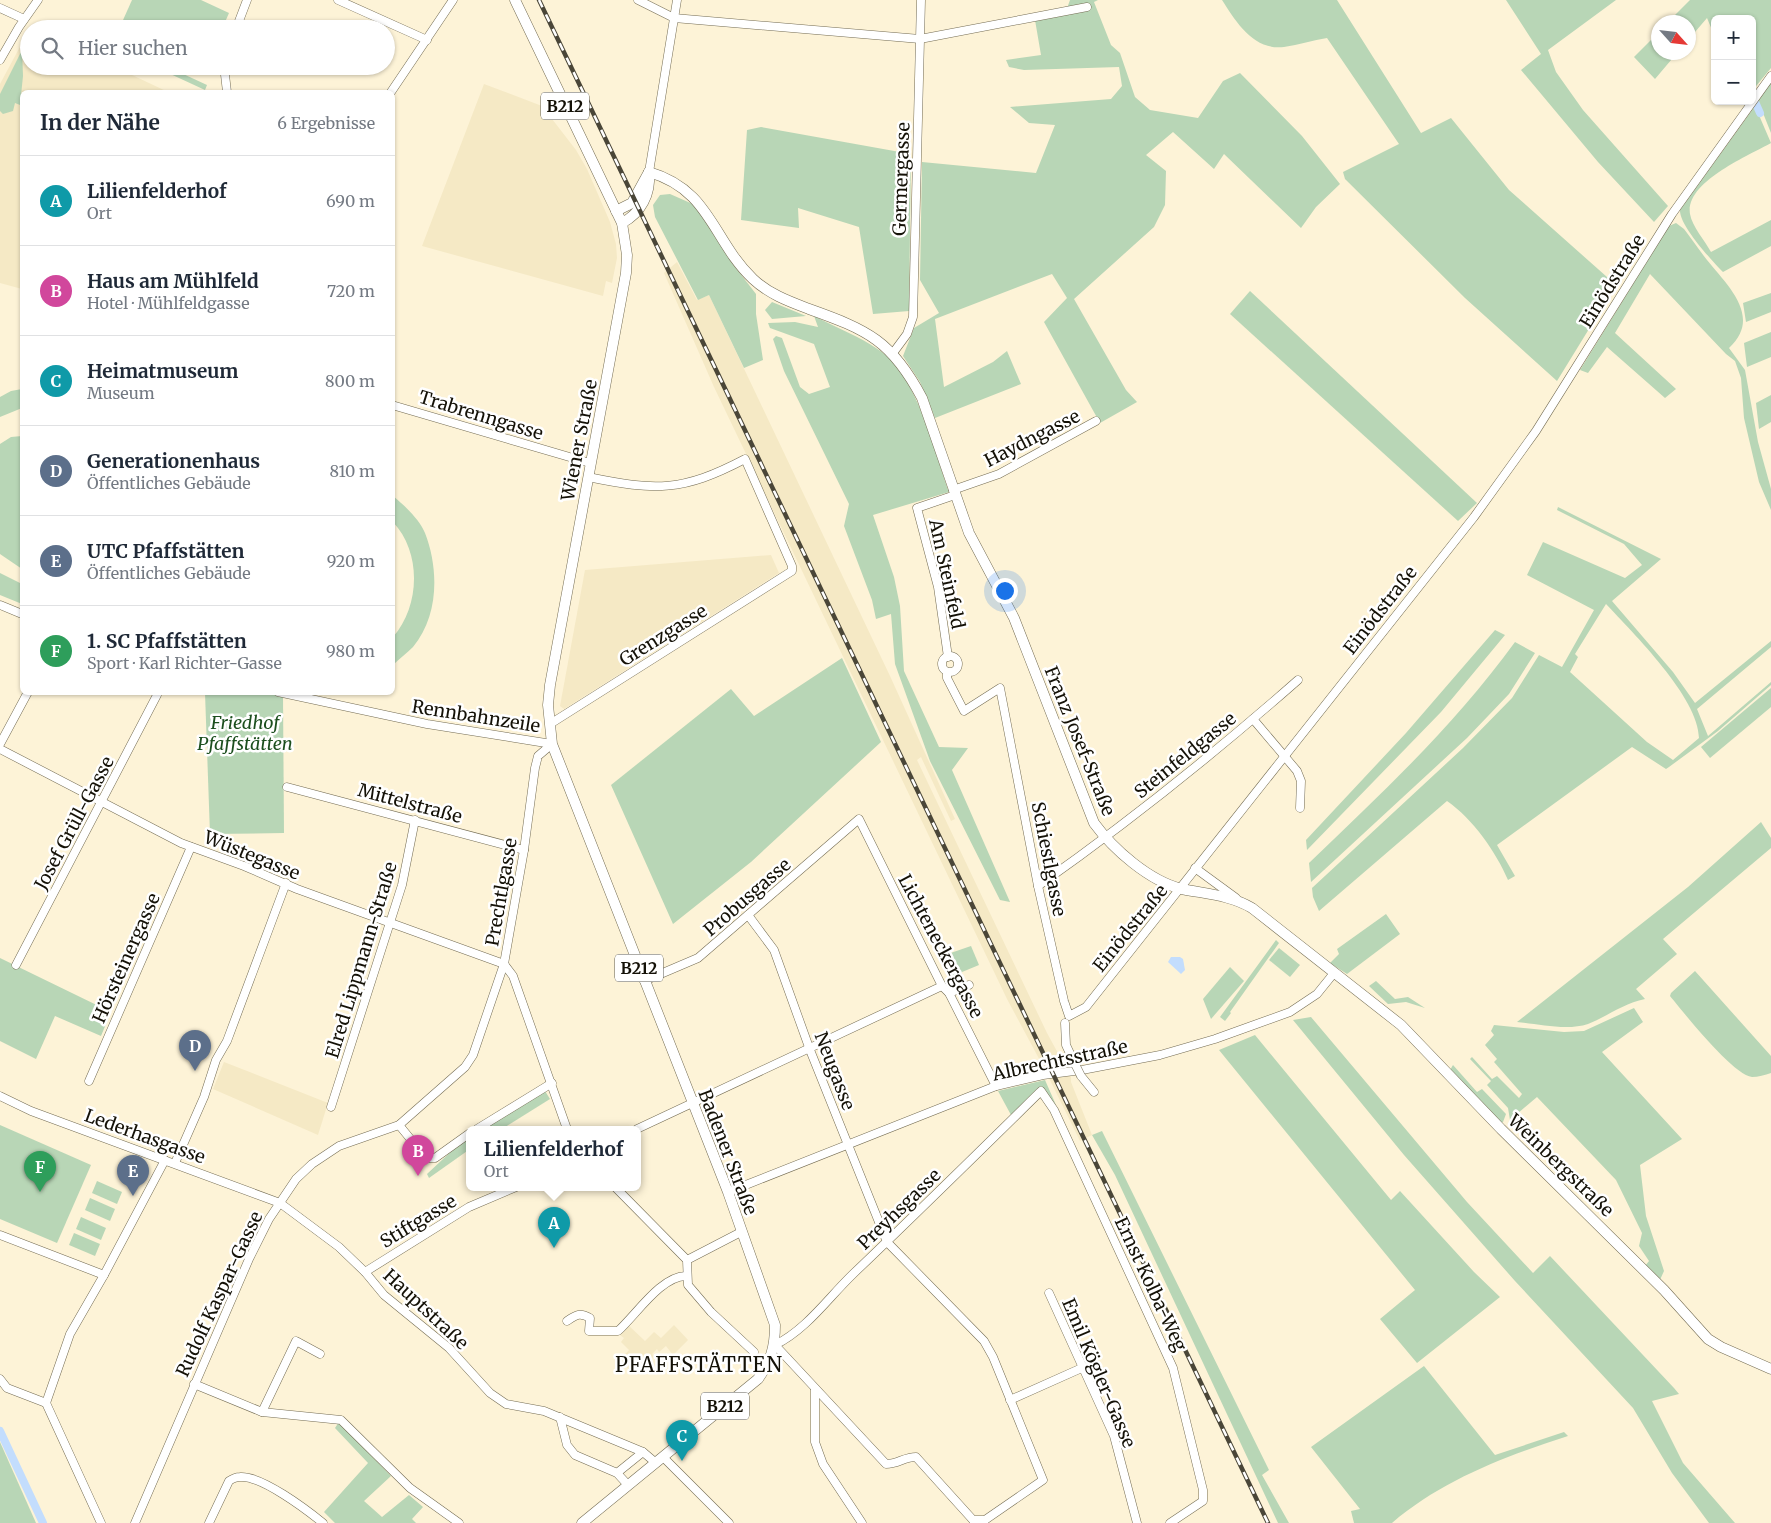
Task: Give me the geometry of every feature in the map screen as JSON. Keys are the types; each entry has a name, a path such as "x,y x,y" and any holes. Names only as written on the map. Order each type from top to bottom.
{"main road":[{"name":"B212","path":"515,0 622,222"},
{"path":"616,211 632,203 649,172"},
{"path":"622,222 637,214 650,182 649,172"},
{"name":"Franz Josef-Straße","path":"649,172 681,186 696,198 736,259 751,278 766,291 843,321 865,332 894,353 922,398 969,533 1014,618 1094,822 1105,839 1158,880 1181,889 1237,899 1284,932 1334,973"},
{"name":"Wiener Straße","path":"550,724 548,705 550,685 626,273 627,255 622,222"},
{"name":"Badener Straße","path":"550,724 552,744 728,1192 741,1232 772,1312 775,1326 775,1345 771,1359 758,1378 582,1523"},
{"name":"Weinbergstraße","path":"1334,973 1388,1014 1422,1045 1501,1129 1664,1290 1702,1332 1721,1347 1771,1369"}],"street":[{"path":"0,8 24,19 38,0"},
{"path":"239,20 247,0"},
{"path":"338,0 382,20"},
{"path":"392,90 453,0"},
{"path":"638,0 674,18 920,39 1087,6"},
{"path":"649,172 677,0"},
{"name":"Germergasse","path":"894,353 907,334 913,317 921,0"},
{"path":"0,60 20,26"},
{"path":"395,26 427,40"},
{"path":"225,75 227,90"},
{"name":"Einödstraße","path":"1086,1007 1474,516 1536,431 1672,214 1771,76"},
{"name":"Trabrenngasse","path":"395,406 590,463"},
{"name":"Haydngasse","path":"954,492 999,474 1096,421"},
{"name":"Grenzgasse","path":"550,724 792,571 792,566 745,459 704,480 671,487 628,486 588,477"},
{"name":"Am Steinfeld","path":"948,657 938,587 917,508 954,492"},
{"path":"0,605 20,613"},
{"name":"Am Steinfeld","path":"948,657 942,665 964,711 1000,688"},
{"name":"Am Steinfeld","path":"947,672 954,671 958,666 955,658 948,657"},
{"name":"Steinfeldgasse","path":"1038,886 1105,839 1298,680"},
{"name":"Schiestlgasse","path":"1000,688 1038,886 1069,1016 1086,1007"},
{"path":"0,744 26,695"},
{"name":"Josef Grüll-Gasse","path":"16,965 102,803 156,695"},
{"name":"Rennbahnzeile","path":"292,695 427,724 552,744"},
{"path":"1253,719 1283,758 1297,772 1301,781 1300,808"},
{"name":"Prechtlgasse","path":"552,744 538,756 535,768 524,850 504,964 513,976 566,1126"},
{"name":"Wüstegasse","path":"0,749 191,847 286,883 297,889 504,964"},
{"name":"Mittelstraße","path":"287,787 524,850"},
{"name":"Probusgasse","path":"644,981 698,958 859,819"},
{"name":"Lichteneckergasse","path":"859,819 942,986 950,994 996,1086"},
{"name":"Elred Lippmann-Straße","path":"331,1107 391,923 402,885 415,820"},
{"name":"Hörsteinergasse","path":"89,1081 191,847"},
{"path":"1195,868 1237,899"},
{"path":"174,1163 204,1097 216,1060 227,1041 286,883"},
{"name":"Neugasse","path":"748,915 774,950 810,1050 887,1242"},
{"name":"Rudolf Kaspar-Gasse","path":"135,1523 249,1259 269,1219 296,1179 312,1164 339,1146 399,1125 465,1067 473,1055 504,964"},
{"name":"Albrechtsstraße","path":"728,1192 996,1086 1043,1075 1082,1070 1160,1054 1215,1039 1290,1012 1317,994 1334,973"},
{"path":"950,994 970,985"},
{"path":"641,1127 810,1050 942,986"},
{"path":"1066,1023 1066,1045 1081,1076 1094,1092"},
{"path":"482,1126 552,1083"},
{"name":"Preyhsgasse","path":"775,1345 786,1340 813,1316 824,1302 1041,1091"},
{"name":"Ernst Kolba-Weg","path":"1041,1091 1054,1110 1173,1368 1198,1470 1203,1502 1170,1523"},
{"name":"Lederhasgasse","path":"0,1096 31,1111 280,1203"},
{"path":"399,1125 426,1158 435,1158 466,1136"},
{"path":"101,1523 46,1403 70,1334 104,1275 165,1160"},
{"name":"Stiftgasse","path":"365,1272 469,1207 507,1191"},
{"path":"619,1191 687,1260 686,1276 688,1285 711,1312 754,1352"},
{"name":"Hauptstraße","path":"280,1203 339,1246 365,1272 384,1295 449,1348 490,1393 506,1404 544,1411 660,1460 729,1523"},
{"path":"687,1260 741,1232"},
{"path":"0,1235 104,1275"},
{"path":"775,1345 886,1464 896,1464 905,1457 916,1457 973,1520 985,1520 1043,1480 984,1341 887,1242"},
{"path":"567,1321 575,1315 583,1314 590,1318 589,1330 618,1331 658,1290 677,1276 686,1276"},
{"name":"Emil Kögler-Gasse","path":"1049,1293 1114,1436 1137,1523"},
{"path":"262,1412 296,1341 320,1354"},
{"path":"1010,1400 1084,1367"},
{"path":"0,1379 7,1388 46,1403"},
{"path":"194,1384 262,1412 341,1420 410,1488 459,1523"},
{"path":"815,1389 815,1442 822,1464 862,1523"},
{"path":"816,1411 828,1402"},
{"path":"560,1417 567,1445 575,1455 617,1473 627,1484"},
{"path":"617,1473 643,1452"},
{"path":"208,1523 229,1480 240,1477 251,1478 295,1501 323,1523"}],"shaded area":[{"path":"20,47 20,75 132,75 164,90 20,90 20,288 0,283 0,84"},
{"path":"484,84 542,106 576,150 587,169 610,222 616,244 617,258 612,283 606,281 603,296 422,246"},
{"path":"677,262 697,300 709,295 890,676 955,819 951,821 921,757 917,760 1047,1033 1071,1077 1071,1082 1092,1135 1080,1141 1007,999 714,387 664,273"},
{"path":"771,555 779,573 564,709 560,706 585,570"},
{"path":"224,1062 328,1103 318,1135 213,1089"},
{"path":"628,1325 645,1341 654,1332 661,1338 674,1325 688,1340 673,1355 666,1346 659,1352 657,1349 652,1354 654,1356 648,1362 646,1360 640,1365 642,1367 633,1373 620,1360 629,1350 621,1342 624,1338 620,1335"}],"green space":[{"path":"132,0 201,0 229,13 226,20 123,20"},
{"path":"1070,0 1098,0 1094,2 1111,45 1120,53 1135,97 1150,110 1198,118 1223,81 1240,73 1302,136 1340,184 1316,207 1301,228 1224,154 1214,169 1173,132 1146,155 1166,171 1165,205 1154,227 1074,299 1126,390 1137,402 1100,423 1044,322 1067,298 1052,274 935,319 944,387 993,362 1007,351 1021,384 935,418 920,382 903,356 914,328 939,313 920,280 922,162 1036,173 1055,125 1029,123 1010,107 1111,99 1122,86 1119,67 1024,70 1009,67 1006,60 1041,55 1035,20 1065,14"},
{"path":"1222,0 1337,0 1421,133 1451,118 1509,190 1616,285 1557,381 1465,298 1345,179 1343,172 1399,144 1327,38 1284,47 1273,47 1264,44 1255,40 1240,26"},
{"path":"1506,0 1616,0 1548,50 1556,72 1583,110 1668,206 1654,222 1598,162 1521,70 1541,54"},
{"path":"1690,0 1771,0 1771,68 1756,86 1756,15 1711,15 1711,28 1707,18 1696,31 1696,15 1675,15"},
{"path":"1651,40 1651,60 1671,60 1655,79 1634,57"},
{"path":"20,54 20,75 23,76 22,90 20,90 20,105 15,103 13,111 3,114 0,111 0,94"},
{"path":"172,75 185,75 207,85 205,90"},
{"path":"1771,80 1771,133 1757,98"},
{"path":"1755,106 1771,143 1720,171 1697,191 1691,202 1691,219 1711,252 1771,220 1771,246 1723,272 1704,252 1690,233 1681,217 1680,210"},
{"path":"761,127 911,154 909,311 873,314 859,227 798,208 799,228 741,220 747,130"},
{"path":"670,194 695,205 732,263 756,294 756,314 763,360 744,368 709,295 698,300 655,217 653,205 660,195"},
{"path":"1676,223 1684,229 1724,280 1738,302 1742,313 1743,325 1739,336 1729,348 1745,370 1758,442 1771,489 1771,510 1759,482 1744,418 1741,378 1735,361 1726,354 1650,274 1615,333 1676,389 1665,398 1607,347 1588,373 1580,370 1669,226"},
{"path":"1250,291 1477,503 1458,521 1230,314"},
{"path":"1771,293 1771,312 1746,322 1743,303"},
{"path":"772,302 806,316 772,319 765,310"},
{"path":"814,316 863,340 879,350 892,362 904,377 914,395 930,435 949,492 873,515 894,577 900,606 904,671 939,747 968,748 952,770 1010,902 1000,900 930,761 895,664 891,614 876,619 872,600 844,526 849,504 784,371 773,339 776,336 782,338 800,387 809,394 830,387 814,344 770,328 768,323 795,322 818,327"},
{"path":"1771,332 1771,357 1747,367 1744,343"},
{"path":"20,389 20,409 0,417 0,397 11,391"},
{"path":"1771,395 1771,422 1759,429 1756,403"},
{"path":"20,436 20,568 0,554 0,444 11,437"},
{"path":"395,498 423,528 433,562 434,592 432,607 422,635 413,647 395,663 395,634 408,610 413,595 414,580 413,564 409,549 395,525"},
{"path":"1558,507 1661,559 1612,601 1673,672 1695,703 1771,641 1771,647 1697,709 1708,736 1771,682 1771,685 1718,731 1666,769 1632,747 1497,845 1515,876 1508,880 1497,858 1483,837 1457,808 1447,801 1319,911 1313,897 1312,888 1463,748 1512,698 1539,655 1562,667 1594,610 1527,575 1543,542 1625,578 1642,565 1624,544 1557,510","holes":["1606,604 1663,667 1688,704 1696,722 1699,738 1673,760 1647,742 1570,672 1578,657 1575,654"]},
{"path":"0,573 20,583 20,603 0,595"},
{"path":"1495,630 1505,635 1441,712 1307,850 1306,840 1406,733"},
{"path":"1515,642 1535,653 1509,694 1467,738 1311,882 1309,863 1391,784 1443,730 1492,673"},
{"path":"842,658 881,742 751,862 673,924 611,785 731,689 754,716"},
{"path":"1771,688 1771,707 1710,758 1701,747"},
{"name":"Friedhof Pfaffstätten","path":"205,695 283,696 284,833 210,834"},
{"path":"1761,822 1771,838 1771,848 1663,939 1677,954 1636,989 1645,999 1630,1003 1595,1021 1580,1026 1552,1026 1517,1022 1688,887"},
{"path":"1386,914 1400,934 1347,974 1330,963 1339,954 1337,949"},
{"path":"1276,940 1279,943 1225,1021 1220,1017"},
{"path":"971,946 979,965 950,977 939,957"},
{"path":"1279,948 1300,965 1290,977 1269,960"},
{"path":"0,958 111,1012 101,1036 55,1016 36,1059 0,1041"},
{"path":"1230,967 1244,981 1211,1019 1203,999"},
{"path":"1695,971 1771,1056 1771,1073 1752,1077 1733,1066 1697,1029 1670,996"},
{"path":"1376,981 1395,999 1408,997 1425,1008 1406,1002 1388,1004 1369,986"},
{"path":"1634,1008 1643,1022 1602,1052 1682,1139 1640,1165 1646,1216 1664,1271 1659,1282 1645,1266 1649,1261 1639,1246 1642,1233 1616,1180 1537,1097 1510,1120 1508,1108 1487,1085 1491,1081 1470,1059 1472,1057 1492,1079 1497,1076 1519,1098 1522,1094 1494,1062 1497,1059 1485,1045 1494,1035 1491,1031 1494,1025 1564,1032 1584,1031"},
{"path":"1311,1017 1467,1202 1533,1273 1550,1256 1674,1388 1679,1394 1652,1401 1683,1463 1735,1523 1709,1523 1672,1473 1633,1408 1515,1281 1404,1155 1293,1020"},
{"path":"1255,1035 1391,1200 1400,1191 1474,1272 1500,1297 1417,1363 1380,1319 1415,1290 1219,1050"},
{"path":"1453,1065 1477,1092 1482,1089 1506,1114 1503,1122 1501,1123 1450,1070"},
{"path":"1045,1080 1056,1105 1041,1086 1011,1115 998,1091"},
{"path":"545,1091 550,1099 507,1126 489,1126"},
{"path":"0,1125 91,1165 57,1243 0,1219"},
{"path":"1102,1131 1269,1470 1262,1475 1289,1523 1278,1523 1115,1175 1092,1135"},
{"path":"466,1140 466,1152 429,1178 427,1174 457,1146"},
{"path":"97,1181 122,1192 117,1204 92,1193"},
{"path":"90,1198 115,1209 110,1221 85,1210"},
{"path":"81,1217 106,1228 101,1240 76,1229"},
{"path":"74,1233 100,1244 95,1256 69,1245"},
{"path":"1424,1366 1495,1455 1564,1432 1568,1436 1521,1452 1475,1471 1432,1494 1392,1523 1354,1523 1351,1511 1360,1509 1311,1447"},
{"path":"339,1422 391,1476 364,1501 382,1517 409,1495 423,1507 412,1519 416,1523 335,1523 324,1512 368,1463 335,1428"},
{"path":"0,1442 36,1523 0,1523"}],"water":[{"path":"1171,957 1183,959 1185,970 1181,974 1168,962"}],"waterway":[{"path":"1756,104 1760,113"},
{"path":"0,1431 43,1523"}],"railway":[{"path":"539,0 1268,1523"}],"place":[{"name":"Generationenhaus","path":"195,1071"},
{"name":"Haus am Mühlfeld","path":"418,1176"},
{"name":"1. SC Pfaffstätten","path":"40,1192"},
{"name":"UTC Pfaffstätten","path":"133,1196"},
{"name":"Lilienfelderhof","path":"554,1248"},
{"name":"Heimatmuseum","path":"682,1461"}],"district":[{"name":"PFAFFSTÄTTEN","path":"699,1364"}]}
